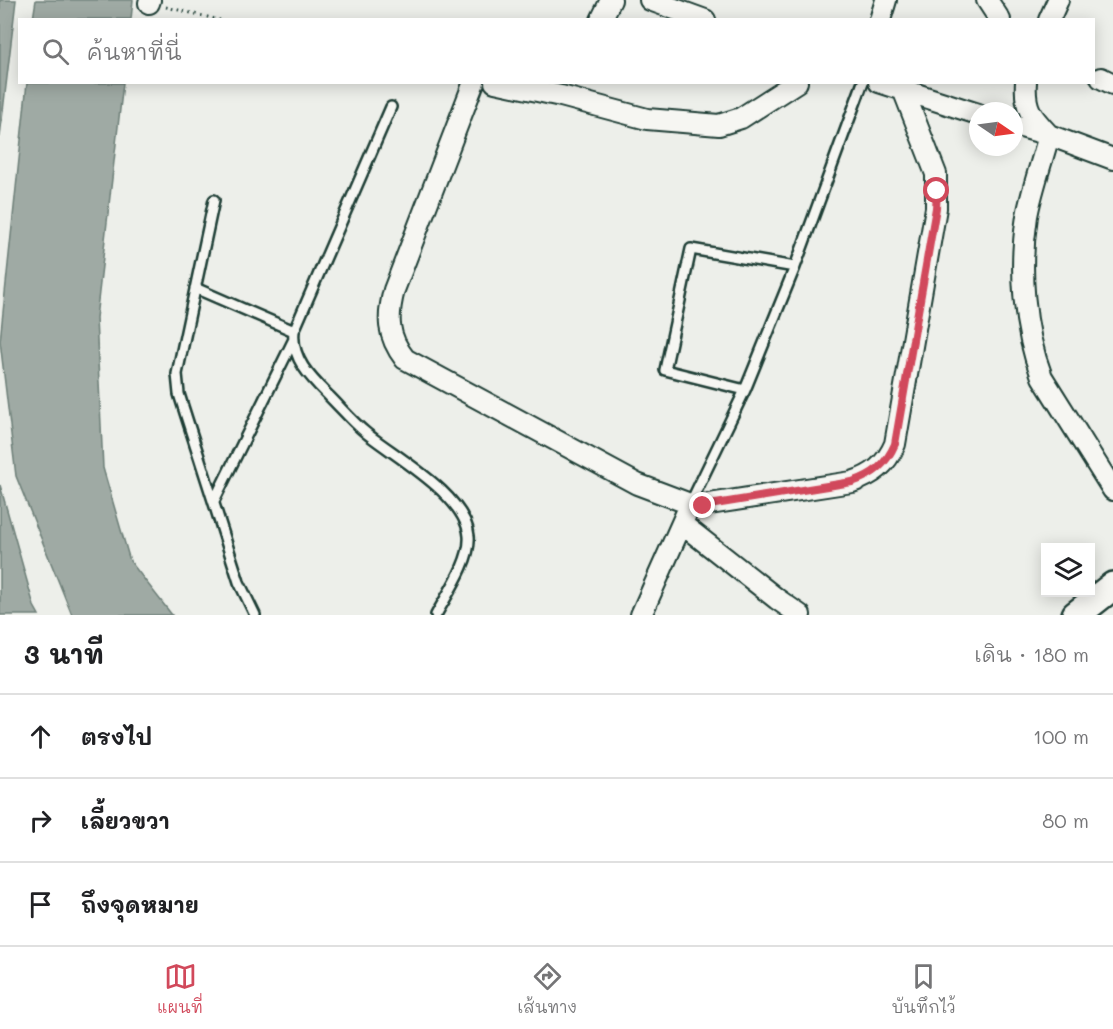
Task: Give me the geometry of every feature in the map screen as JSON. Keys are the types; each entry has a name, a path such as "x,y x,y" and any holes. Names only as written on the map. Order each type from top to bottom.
{"main road":[{"path":"1076,615 1113,586"}],"street":[{"path":"602,18 611,0"},
{"path":"650,0 700,18"},
{"path":"881,18 886,0"},
{"path":"987,0 999,18"},
{"path":"1050,18 1058,0"},
{"path":"473,84 394,290 389,320 396,348 405,359 637,484 690,504 703,506 852,482 867,477 890,457 895,444 937,191 936,174 904,92"},
{"path":"515,84 565,89 647,119 719,125 741,118 794,84"},
{"path":"884,84 969,111"},
{"path":"1026,84 1025,100 1033,118 1049,135"},
{"path":"1023,127 1113,159"},
{"path":"1049,135 1027,215 1023,260 1025,304 1035,359 1042,377 1113,490"},
{"path":"640,615 690,504"},
{"path":"682,524 800,615"}],"lane":[{"path":"690,504 745,390 795,267 862,84"},
{"path":"214,501 293,336 390,107"},
{"path":"214,200 177,374 179,394 240,582 255,615"},
{"path":"745,390 665,370 691,249 795,267"},
{"path":"195,288 293,336"},
{"path":"293,336 298,359 309,376 365,431 443,491 463,517 469,536 465,560 436,615"}],"path":[{"path":"150,2 212,18"}],"shaded area":[{"path":"0,0 16,0 0,137"},
{"path":"36,0 133,0 131,18 33,18"},
{"path":"27,84 123,84 96,318 103,468 130,561 172,615 72,615 16,476 0,341"},
{"path":"0,485 34,606 39,615 0,615"}],"route":[{"path":"703,506 852,482 867,477 890,457 895,444 937,191"}]}
